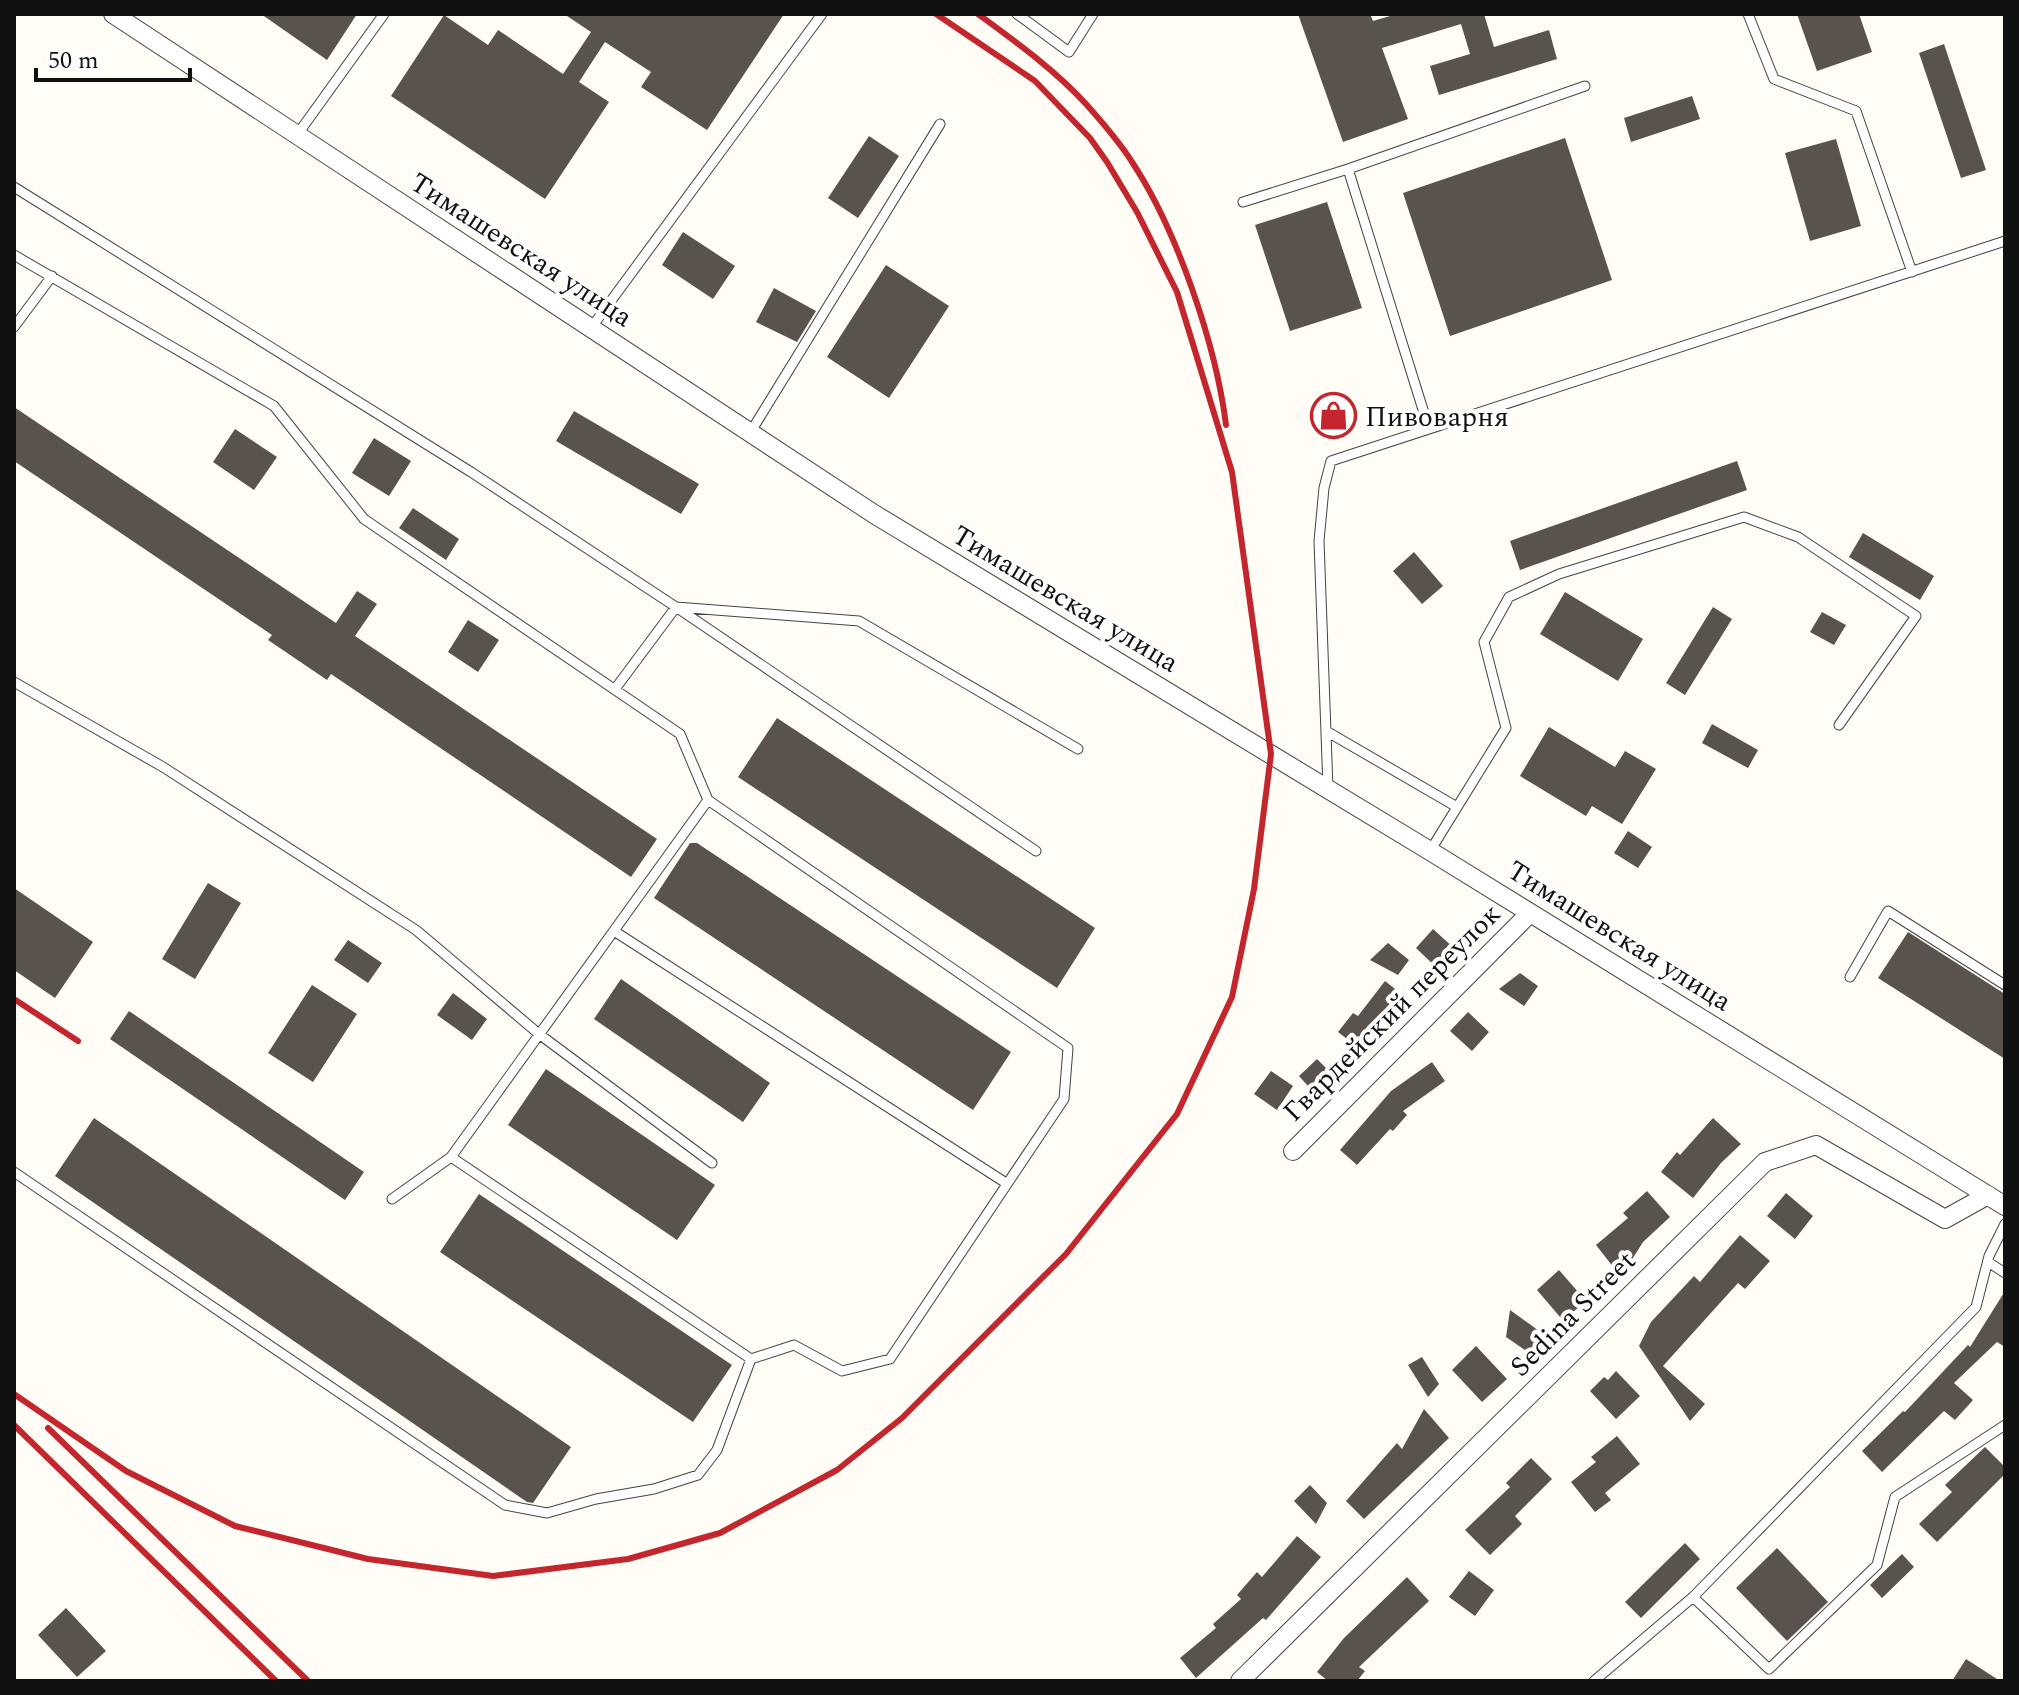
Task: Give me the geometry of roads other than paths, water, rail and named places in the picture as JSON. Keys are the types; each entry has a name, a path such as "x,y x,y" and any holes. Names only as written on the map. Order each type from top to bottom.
{"street":[{"name":"Тимашевская улица","path":"113,14 874,514 1430,851 2005,1206"},
{"name":"Гвардейский переулок","path":"1293,1151 1530,913"},
{"name":"Sedina Street","path":"1240,1681 1765,1162 1816,1145 1945,1219 1988,1195"}],"lane":[{"path":"297,135 384,14"},
{"path":"591,328 822,14"},
{"path":"1017,14 1069,52 1093,14"},
{"path":"1748,14 1774,79 1856,111 1912,272"},
{"path":"1243,202 1348,169 1585,86"},
{"path":"750,433 940,124"},
{"path":"1348,169 1429,429"},
{"path":"14,187 471,472 1036,851"},
{"path":"1328,789 1319,541 1324,488 1331,461 2005,241"},
{"path":"14,255 274,406 364,519 680,734 708,800 1068,1048 1064,1099 890,1359 842,1371 794,1345 751,1359"},
{"path":"14,327 52,276"},
{"path":"1430,851 1506,728 1484,642 1509,597 1559,574 1744,517 1798,537 1916,616 1839,725"},
{"path":"615,689 676,607"},
{"path":"676,607 859,621 1078,749"},
{"path":"14,682 163,767 416,930 539,1034 712,1163"},
{"path":"1326,731 1457,807"},
{"path":"392,1199 451,1157 708,800"},
{"path":"1850,977 1888,911 2005,985"},
{"path":"614,931 1006,1183"},
{"path":"451,1157 751,1359"},
{"path":"14,1172 505,1505 547,1513 596,1499 654,1489 698,1475 717,1450 751,1359"},
{"path":"1594,1681 1693,1597 1976,1307 1988,1262 2005,1224"},
{"path":"1988,1262 2005,1273"},
{"path":"1693,1597 1769,1669 1877,1565 1895,1497 2005,1425"}],"railway":[{"path":"14,1394 126,1471 235,1526 368,1559 493,1576 628,1559 720,1533 837,1470 902,1418 1066,1254 1177,1114 1232,997 1254,889 1271,754 1232,472 1177,292 1137,212 1107,162 1090,138 1035,81 936,14"},
{"path":"978,14 1035,57 1086,104 1122,147 1149,190 1179,254 1204,325 1226,425"},
{"path":"14,999 78,1041"},
{"path":"14,1425 276,1681"},
{"path":"48,1428 308,1681"}],"place":[{"name":"Пивоварня","path":"1334,416"}]}
